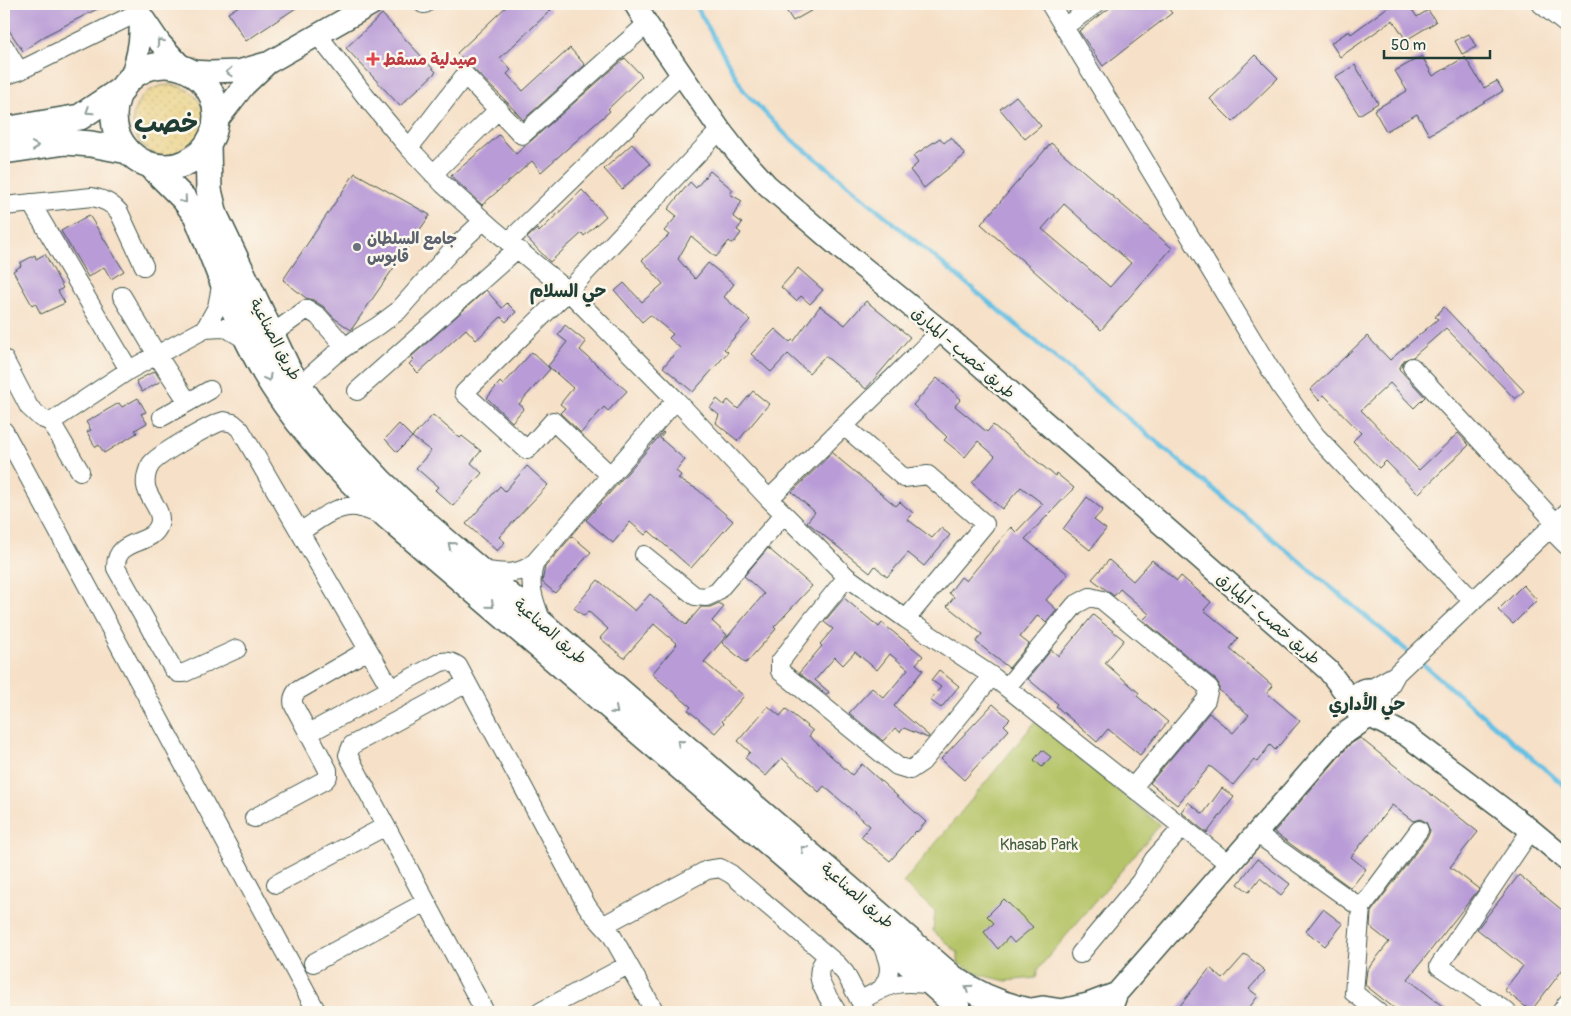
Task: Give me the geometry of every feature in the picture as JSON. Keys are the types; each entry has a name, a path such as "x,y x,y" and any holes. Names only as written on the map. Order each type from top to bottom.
{"highway":[{"path":"4,130 80,117 140,72 156,66 173,66 186,70 199,78 213,97 216,110 212,133 199,154 188,162 176,166 163,167 150,165 128,151 119,137 114,121 117,99 126,84"},
{"name":"طريق الصناعية","path":"212,133 210,190 215,214 289,371 321,417 381,482 480,570 953,978 989,1000 1009,1007 1028,1012 1044,1009 1060,1012"},
{"path":"4,151 66,142 91,144 128,151"},
{"name":"طريق الصناعية","path":"150,165 178,193 196,215 248,341 278,393 315,442 338,468 388,518 879,937 934,985 960,1012"}],"main road":[{"path":"212,133 244,86 268,63 372,4"},
{"name":"طريق خصب - المبارق","path":"636,4 647,24 720,130 767,185 941,331 1328,670 1406,734 1567,860"},
{"path":"138,8 160,43 186,70 238,72 268,63"},
{"path":"126,84 140,49 138,8"},
{"path":"1060,1012 1088,1004 1113,1002 1368,703"}],"street":[{"path":"1050,4 1264,355 1281,387 1316,436 1473,601"},
{"path":"1064,27 1096,4"},
{"path":"1541,4 1567,25"},
{"path":"4,46 11,73 138,8"},
{"path":"409,148 465,75 522,134 647,24"},
{"path":"317,34 360,102 483,221 568,291 847,577 992,676 1229,864"},
{"path":"357,391 513,245 681,74"},
{"path":"433,174 499,109"},
{"path":"610,475 553,421 527,450 464,393 568,291 720,130"},
{"path":"4,206 92,197 108,202 119,212 144,266"},
{"path":"31,203 129,370"},
{"path":"300,385 345,347 378,326 398,310 451,251 483,221"},
{"path":"205,329 216,308 222,280"},
{"path":"122,296 188,402"},
{"path":"272,334 307,309 318,316 345,347"},
{"path":"51,422 129,370 205,329 228,329 248,341"},
{"path":"770,499 941,331"},
{"path":"4,359 29,408 40,418 51,422 80,471"},
{"path":"1412,367 1558,521 1567,546"},
{"path":"162,417 210,390"},
{"path":"480,570 511,574 528,568 536,562 676,400"},
{"path":"237,649 184,673 173,669 116,568 118,555 123,549 155,532 159,525 160,517 146,488 147,472 150,465 163,454 224,421 233,422 240,429 391,689"},
{"path":"844,426 904,478 928,475 985,524 906,619"},
{"path":"4,431 318,1012"},
{"path":"337,510 342,496 338,468"},
{"path":"300,532 337,510 344,508 358,508 388,518"},
{"path":"644,555 695,596 706,597 717,592 784,514"},
{"path":"1368,703 1425,646 1558,521"},
{"path":"536,562 531,579 531,588 543,624"},
{"path":"847,577 780,662 780,671 897,766 910,770 922,762 992,676"},
{"path":"1006,687 1075,605 1090,597 1102,600 1209,688 1206,700 1133,787"},
{"path":"254,818 320,783 328,776 326,765 293,701 296,691 368,650"},
{"path":"309,733 443,661 454,662 458,666 588,906 614,938 654,1012"},
{"path":"467,683 352,745 348,755 485,1012"},
{"path":"276,884 386,826"},
{"path":"1080,954 1140,882 1154,859 1183,827"},
{"path":"1378,1012 1354,993 1361,908 1418,830"},
{"path":"1507,1012 1439,966 1531,830"},
{"path":"1256,833 1361,908"},
{"path":"604,925 707,870 720,868 731,874 845,973 863,1007 888,981 889,963 879,937"},
{"path":"313,963 426,902"},
{"path":"828,957 822,961 818,975 837,1012"},
{"path":"540,1012 628,965"},
{"path":"882,988 902,982 934,985"},
{"path":"1560,1012 1567,1003"}],"sand":[{"path":"169,85 189,91 199,101 205,121 199,141 189,151 169,157 149,151 139,141 133,121 139,101 149,91"}],"green space":[{"name":"Khasab Park","path":"1035,722 1160,825 1038,969 1036,978 1006,981 981,975 958,963 958,953 933,931 935,911 903,883"}],"building":[{"path":"4,4 107,4 48,34 23,51 4,23"},
{"path":"242,4 302,4 246,41 228,13"},
{"path":"509,4 545,4 551,10 500,58 511,70 507,74 523,91 570,48 585,65 523,120 457,53"},
{"path":"782,4 823,4 793,21"},
{"path":"1115,4 1164,4 1172,13 1103,66 1079,31"},
{"path":"1392,4 1408,4 1417,17 1428,10 1436,22 1406,40 1393,20 1340,57 1331,43 1349,31 1351,34"},
{"path":"382,14 436,72 400,106 346,48"},
{"path":"1469,34 1476,47 1462,54 1455,41"},
{"path":"1255,55 1278,78 1233,122 1210,99"},
{"path":"1422,56 1433,76 1465,57 1484,88 1497,81 1503,91 1429,135 1417,114 1386,131 1374,110 1407,91 1395,71"},
{"path":"625,58 642,76 608,109 610,111 541,172 532,161 482,205 451,176 499,135 516,154"},
{"path":"1355,65 1378,103 1359,115 1335,77"},
{"path":"1016,96 1041,126 1025,139 1000,109"},
{"path":"951,137 965,155 924,188 910,170 918,163 913,156 940,138 944,143"},
{"path":"1051,143 1172,248 1101,330 981,224","holes":["1064,204 1131,263 1110,287 1042,229"]},
{"path":"632,144 650,164 622,189 604,169"},
{"path":"710,171 733,190 730,194 742,201 733,216 742,223 737,230 741,233 733,244 729,241 716,257 691,236 678,259 695,279 708,263 734,284 724,297 750,320 724,349 728,352 693,392 663,367 680,348 669,338 673,334 650,315 642,322 615,291 624,283 642,302 663,284 642,260 669,235 664,231 677,216 668,209 690,182 696,188"},
{"name":"جامع السلطان قابوس","path":"355,173 430,215 351,330 334,318 324,307 306,298 283,280"},
{"path":"582,190 606,216 584,236 582,233 550,262 527,238 537,229 539,232"},
{"path":"89,215 124,271 111,279 104,267 88,277 61,231"},
{"path":"45,254 63,288 58,291 65,303 41,314 35,303 32,305 13,271 21,266 20,263 35,255 36,259"},
{"path":"798,268 823,290 810,304 801,296 796,301 781,287"},
{"path":"486,290 502,308 507,303 516,312 506,322 501,317 476,340 466,329 418,373 409,364 414,359 411,357"},
{"path":"866,301 910,337 866,389 825,356 809,373 788,354 771,372 751,354 775,329 790,342 794,341 820,306 845,325"},
{"path":"1444,307 1524,391 1515,399 1446,328 1413,357 1404,360 1399,369 1425,397 1414,408 1390,383 1361,410 1419,470 1458,433 1469,445 1418,494 1386,461 1379,468 1353,441 1361,433 1324,395 1319,400 1310,390 1367,336 1390,360 1438,319 1435,317"},
{"path":"565,325 586,342 580,350 627,391 608,411 604,407 581,433 560,413 565,408 560,404 573,388 548,366 567,342 558,335"},
{"path":"532,352 550,369 519,404 524,408 512,422 487,398 500,382 503,385"},
{"path":"155,371 161,381 142,392 136,381"},
{"path":"937,378 961,399 955,406 987,432 993,425 1055,476 1056,473 1074,488 1025,539 1068,574 1046,600 1057,610 1046,623 1038,615 1020,637 1029,644 1009,668 976,642 982,634 947,606 954,597 949,593 961,577 966,581 1011,527 1016,532 1043,504 1021,487 1002,509 972,483 995,456 978,441 965,457 944,440 947,437 913,405"},
{"path":"753,391 769,404 738,441 716,423 719,415 710,408 717,399 724,405 728,400 738,409"},
{"path":"138,398 146,412 141,414 147,423 135,430 137,433 104,453 99,445 96,447 93,443 87,432 91,430 86,422 119,403 122,407"},
{"path":"433,415 460,438 462,436 481,451 471,463 482,473 453,506 435,490 438,487 416,468 431,451 412,437"},
{"path":"399,424 412,437 397,452 385,439"},
{"path":"663,432 660,438 685,460 676,471 681,475 678,479 697,489 733,521 691,568 649,531 645,535 630,522 613,543 586,520"},
{"path":"832,453 896,506 900,502 913,513 907,519 932,538 941,528 950,535 924,566 908,553 887,577 875,566 870,573 807,522 815,512 792,492"},
{"path":"527,466 548,485 499,537 505,542 497,551 466,524 500,486 505,491"},
{"path":"1087,497 1103,510 1094,520 1106,529 1090,550 1063,529"},
{"path":"572,536 591,552 555,593 542,582 545,567"},
{"path":"768,548 812,586 774,627 776,629 746,663 722,643 764,594 744,576"},
{"path":"1109,560 1133,581 1152,560 1177,581 1181,576 1211,602 1204,610 1238,638 1230,649 1273,686 1267,693 1300,721 1275,750 1270,745 1257,762 1254,760 1233,785 1210,766 1177,805 1150,783 1209,713 1233,733 1249,715 1219,690 1219,684 1216,680 1143,620 1149,614 1120,589 1114,596 1092,579"},
{"path":"598,580 635,611 650,594 686,625 701,607 710,607 719,603 724,607 712,621 727,635 704,662 744,696 722,721 724,723 715,733 688,710 691,707 652,674 677,644 654,624 624,658 600,638 608,629 588,611 584,616 574,608"},
{"path":"1523,585 1537,600 1513,624 1498,610"},
{"path":"844,598 879,627 882,623 923,656 916,664 923,670 894,706 929,736 928,738 904,728 900,732 895,728 883,741 849,713 872,688 884,698 908,669 890,654 877,670 855,652 843,665 835,657 815,680 829,692 827,695 799,673 822,646 820,644 833,629 824,622"},
{"path":"1093,615 1124,640 1105,663 1139,693 1137,696 1168,722 1140,755 1108,729 1097,742 1056,706 1058,704 1028,679 1051,650 1059,656"},
{"path":"939,670 959,686 941,708 930,700 941,687 931,680"},
{"path":"993,704 1010,719 1004,725 1009,730 964,780 941,759"},
{"path":"768,706 780,716 786,709 813,731 809,736 852,775 862,764 926,822 890,861 861,837 870,826 824,786 819,792 782,758 766,776 745,758 750,752 738,741"},
{"path":"1360,738 1478,832 1450,867 1479,889 1408,979 1450,1012 1399,1012 1365,985 1367,970 1389,942 1370,927 1371,912 1428,836 1430,831 1426,822 1420,819 1413,821 1392,805 1351,857 1366,869 1351,888 1274,832 1349,745"},
{"path":"1042,750 1051,757 1042,767 1034,760"},
{"path":"1222,788 1234,797 1207,833 1181,812 1188,802 1203,814"},
{"path":"1257,859 1290,884 1281,895 1260,878 1249,892 1238,884"},
{"path":"1519,875 1567,914 1567,964 1531,1011 1504,990 1523,966 1477,929"},
{"path":"1004,899 1033,927 1014,943 1009,937 998,949 984,932 994,923 987,916"},
{"path":"1323,909 1343,924 1325,946 1306,931"},
{"path":"1245,954 1265,971 1249,989 1258,996 1246,1012 1175,1012 1210,968 1223,979"}],"waterway":[{"path":"695,4 744,91 787,136 1411,654"},
{"path":"1417,659 1567,788"}],"place":[{"name":"صيدلية مسقط","path":"373,59"},
{"name":"جامع السلطان قابوس","path":"357,247"}],"district":[{"name":"خصب","path":"166,123"},
{"name":"حي السلام","path":"568,291"},
{"name":"حي الأداري","path":"1367,704"}]}
